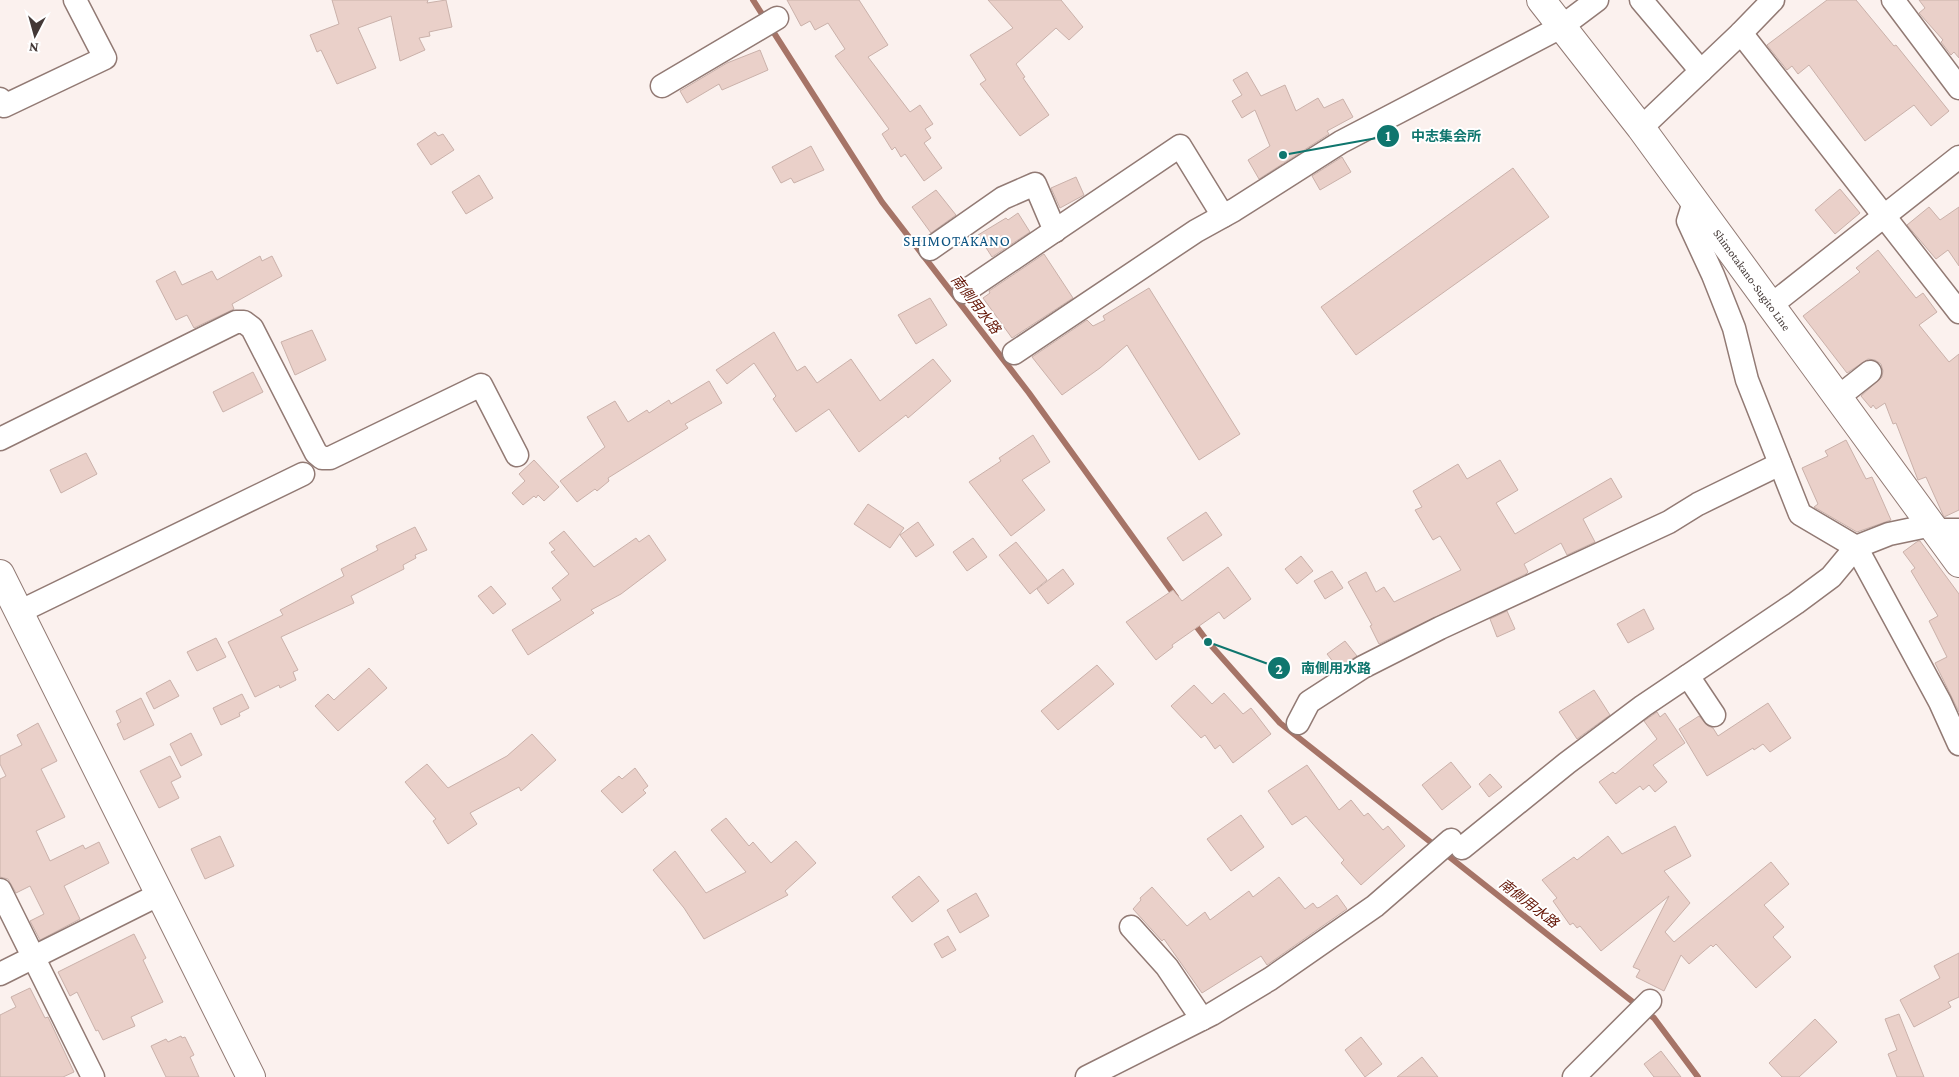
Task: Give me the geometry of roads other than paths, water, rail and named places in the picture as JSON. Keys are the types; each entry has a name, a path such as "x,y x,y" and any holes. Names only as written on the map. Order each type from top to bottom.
{"main road":[{"name":"Shimotakano-Sugito Line","path":"1541,0 1641,128 1838,398 1942,529 1959,563"},
{"path":"0,574 251,1077"}],"street":[{"path":"0,99 4,106 105,58 75,0"},
{"path":"1014,353 1196,230 1223,216 1341,142 1561,27 1597,0"},
{"path":"1641,0 1702,71"},
{"path":"1641,128 1702,71 1773,0"},
{"path":"1893,0 1959,88"},
{"path":"662,86 778,18"},
{"path":"1741,33 1959,312"},
{"path":"964,292 1180,146 1223,216"},
{"path":"1770,306 1959,157"},
{"path":"930,249 1003,198 1035,184 1055,231"},
{"path":"1694,202 1688,221 1713,275 1734,328 1747,380 1800,514 1856,547 1940,702 1959,744"},
{"path":"0,439 236,322 244,322 252,328 316,453 322,458 330,458 481,385 517,455"},
{"path":"1838,398 1870,372"},
{"path":"1298,724 1309,702 1364,666 1440,628 1669,522 1698,504 1780,464"},
{"path":"19,612 302,474"},
{"path":"1087,1077 1202,1019 1270,979 1374,906 1642,706 1796,603 1831,577 1856,547 1889,534 1942,529"},
{"path":"1688,676 1714,715"},
{"path":"0,890 91,1076"},
{"path":"0,974 160,894"},
{"path":"1131,927 1168,967 1202,1019"},
{"path":"1574,1077 1650,1001"}],"waterway":[{"name":"南側用水路","path":"753,0 882,202 1029,393 1176,597"},
{"name":"南側用水路","path":"1193,622 1208,642 1280,723 1638,1006"},
{"name":"南側用水路","path":"1646,1012 1654,1018 1698,1077"}],"place":[{"name":"中志集会所","path":"1283,155"},
{"name":"南側用水路","path":"1208,642"}],"district":[{"name":"SHIMOTAKANO","path":"957,241"}]}
